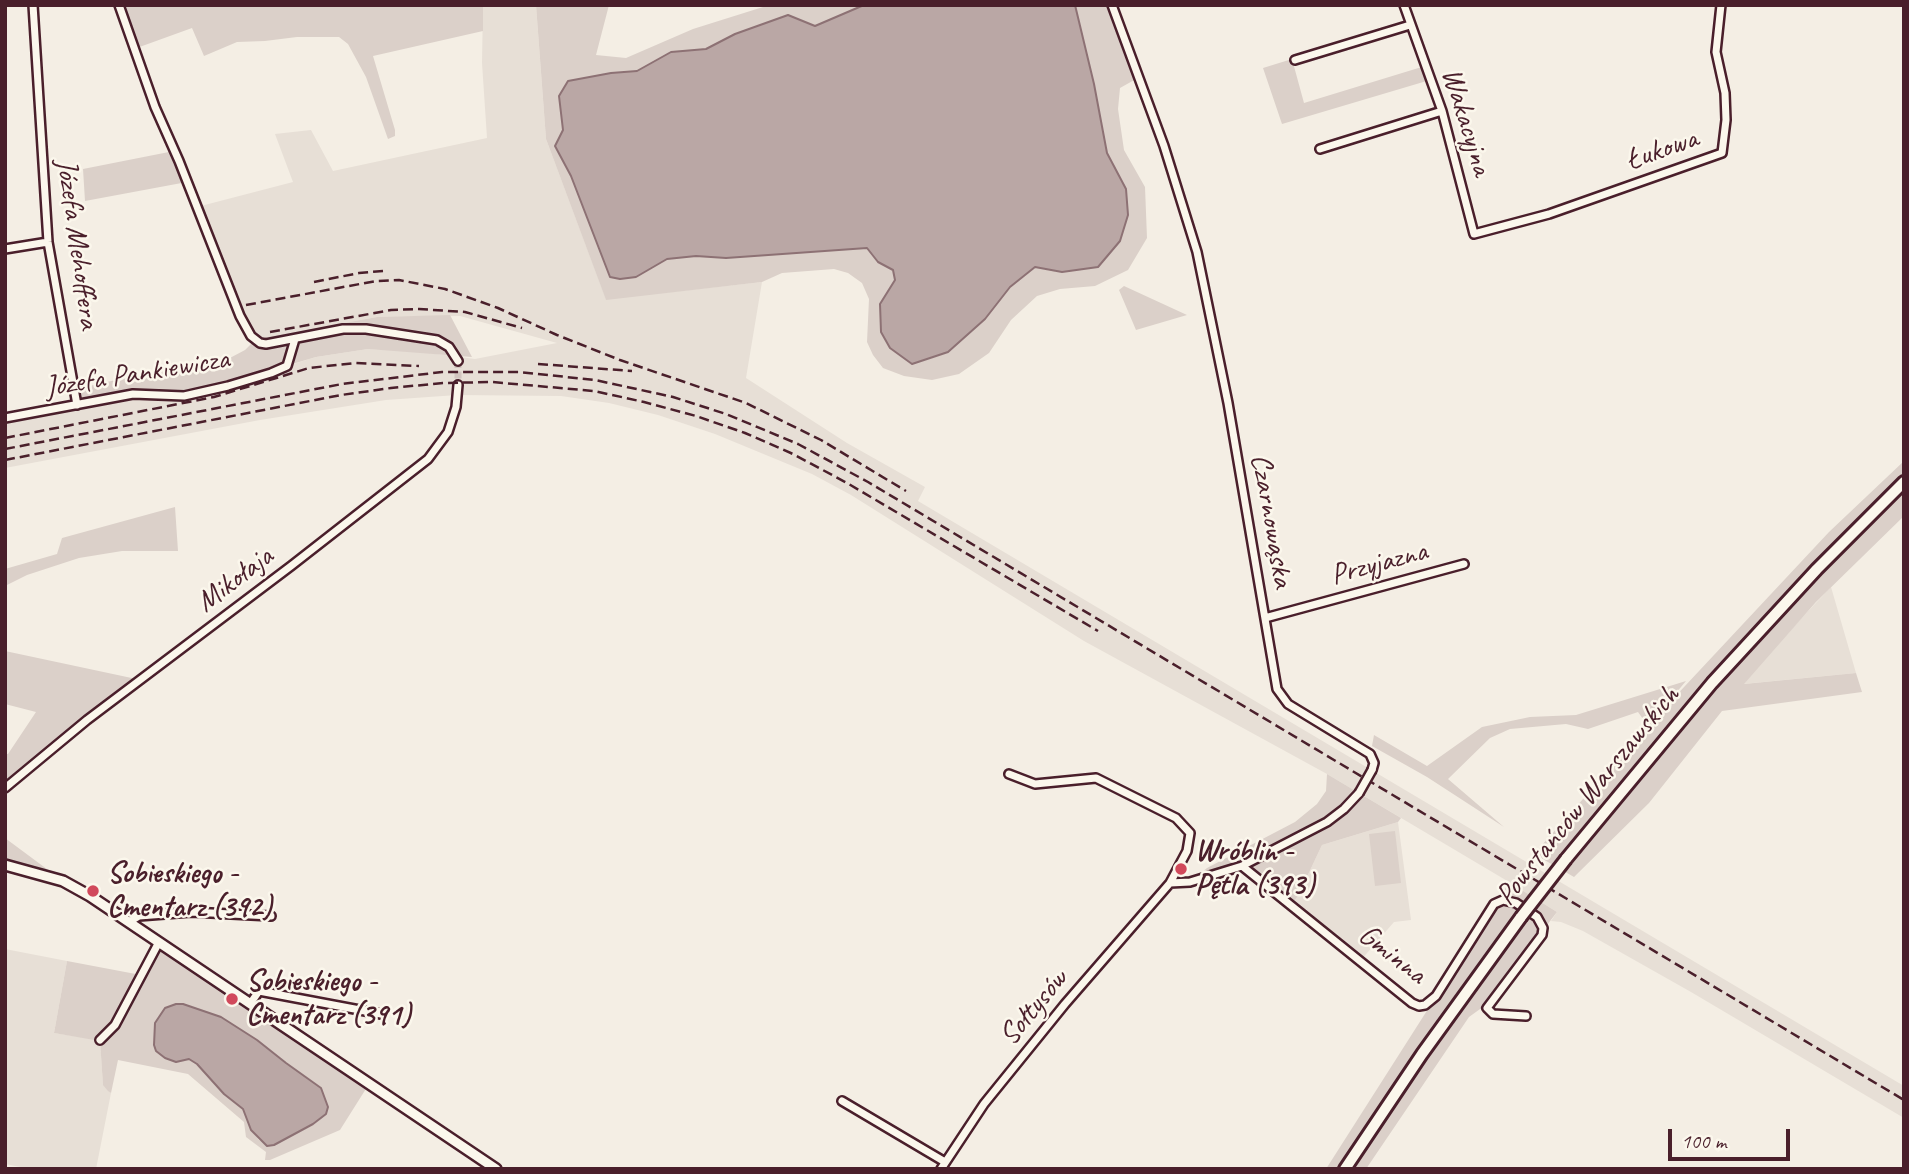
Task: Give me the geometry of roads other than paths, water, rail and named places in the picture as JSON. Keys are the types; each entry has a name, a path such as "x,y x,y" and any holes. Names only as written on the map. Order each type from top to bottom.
{"main road":[{"name":"Powstańców Warszawskich","path":"1345,1169 1422,1054 1521,917 1637,769 1817,569 1904,482"}],"street":[{"name":"Józefa Mehoffera","path":"33,5 48,242 77,405"},
{"path":"119,5 155,107 243,324 251,335 266,344 343,329 366,328 437,340 449,348 458,361"},
{"name":"Czarnowąska","path":"1112,5 1164,146 1197,252 1228,403 1277,689 1282,699 1302,714 1370,754 1374,763 1359,793 1327,822 1242,866 1190,882 1170,883"},
{"name":"Wakacyjna","path":"1404,5 1442,111 1475,234"},
{"name":"Łukowa","path":"1475,234 1549,214 1722,153 1726,120 1725,93 1716,52 1721,5"},
{"path":"1295,60 1410,25"},
{"path":"1320,149 1442,111"},
{"path":"5,249 48,242"},
{"name":"Józefa Pankiewicza","path":"5,418 133,394 184,396 271,373 287,366 295,339"},
{"name":"Mikołaja","path":"5,788 95,714 301,559 428,459 448,432 456,407 458,385"},
{"name":"Przyjazna","path":"1265,618 1464,564"},
{"name":"Sołtysów","path":"943,1166 984,1104 1065,1004 1170,883 1186,851 1190,833 1175,818 1096,778 1035,784 1009,774"},
{"path":"5,865 63,881 90,896 496,1169"},
{"name":"Gminna","path":"1242,866 1419,1006 1425,1005 1436,996 1494,904 1503,900 1516,903 1537,917 1543,928 1542,935 1486,1008 1493,1014 1526,1016"},
{"path":"129,922 139,916 191,912 271,916"},
{"path":"100,1040 118,1018 159,942"},
{"path":"250,1003 259,991 381,1014"},
{"path":"842,1101 943,1166"}],"tunnel":[{"path":"458,361 458,385"}],"railway":[{"path":"314,282 383,271"},
{"path":"246,305 376,281 399,280 445,289 498,308 620,360 746,403 821,440 906,491"},
{"path":"270,332 391,310 419,309 465,312 522,328"},
{"path":"5,438 214,397 309,368 355,363 419,366"},
{"path":"538,364 632,371"},
{"path":"5,449 342,384 442,372 519,372 595,380 673,397 726,414 798,444 868,482 1904,1100"},
{"path":"5,460 341,395 391,388 492,382 594,391 696,416 793,454 1098,631"}],"place":[{"name":"Wróblin - Pętla (393)","path":"1181,869"},
{"name":"Sobieskiego - Cmentarz (392)","path":"93,891"},
{"name":"Sobieskiego - Cmentarz (391)","path":"232,999"}]}
